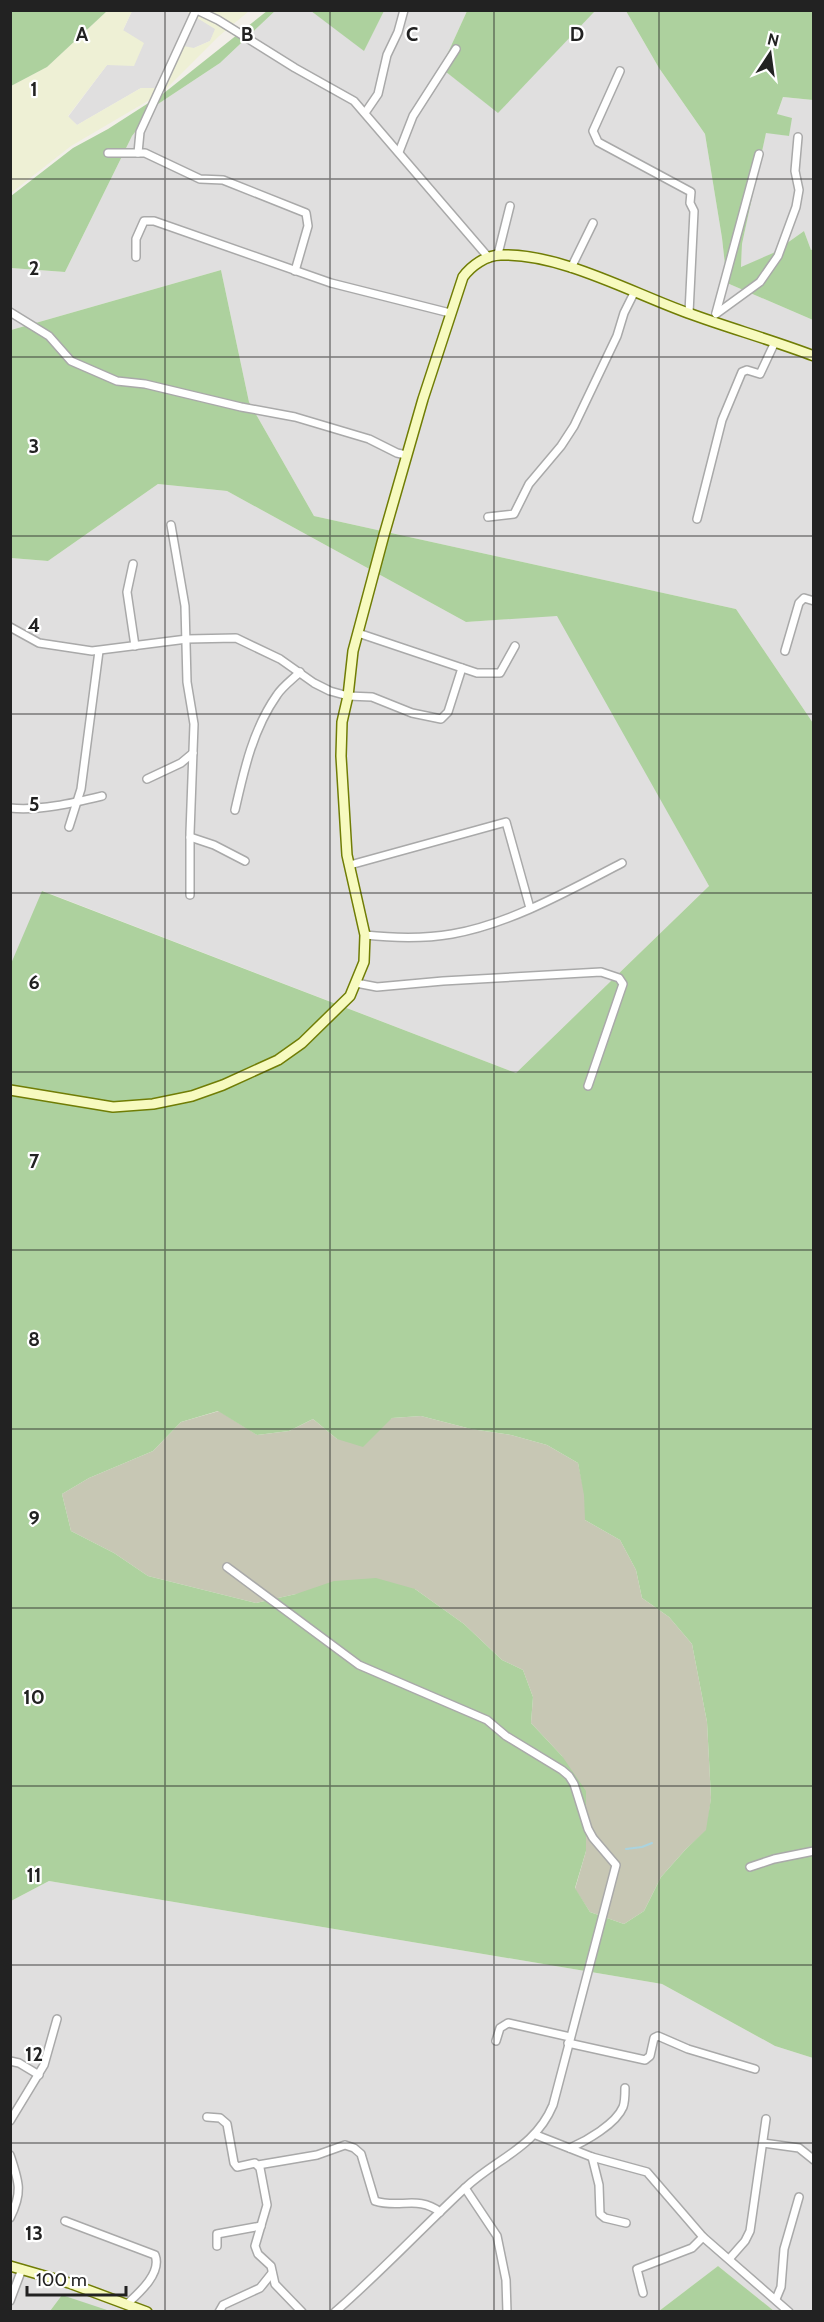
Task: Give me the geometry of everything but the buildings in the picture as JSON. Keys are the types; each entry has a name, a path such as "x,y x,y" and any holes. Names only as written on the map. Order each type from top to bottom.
{"street":[{"path":"138,153 140,132 197,10 218,20 295,68 354,101 494,256"},
{"path":"365,114 378,94 387,55 398,32 404,10"},
{"path":"399,152 413,116 456,49"},
{"path":"620,71 594,125 594,136 598,142 691,192 690,203 694,212 689,313"},
{"path":"715,318 760,282 778,256 796,207 799,190 795,171 798,137"},
{"path":"108,153 145,153 200,179 223,180 306,213 308,226 296,271"},
{"path":"715,318 759,154"},
{"path":"494,256 510,206"},
{"path":"136,257 136,239 144,221 154,221 331,282 450,313"},
{"path":"571,268 593,223"},
{"path":"10,1090 113,1107 153,1104 192,1096 278,1060 302,1043 341,1007 357,983 364,962 365,935 350,865 341,756 342,722 348,696 353,651 406,455 450,313 463,277 470,267 494,256 533,258 571,268 689,313 715,318 813,356"},
{"path":"488,517 514,514 529,484 565,441 584,407 634,293"},
{"path":"10,312 49,336 71,361 109,378 295,417 369,439 406,455"},
{"path":"697,519 722,420 742,372 747,370 760,374 775,342"},
{"path":"171,525 185,606 187,682 194,724 190,895"},
{"path":"133,564 127,592 135,646"},
{"path":"785,651 799,603 804,598 813,601"},
{"path":"10,627 39,643 99,651 187,639 236,638 280,659 314,683 330,691 348,696 372,697 412,713 441,719 448,712 462,668"},
{"path":"358,633 477,673 500,673 515,646"},
{"path":"69,827 81,789 99,651"},
{"path":"235,810 251,747 260,724 278,693 300,672"},
{"path":"147,779 181,763 193,753"},
{"path":"10,808 21,810 102,796"},
{"path":"350,865 506,822 530,908"},
{"path":"190,837 214,845 245,861"},
{"path":"365,935 398,938 452,934 508,918 622,863"},
{"path":"357,983 378,987 600,972 619,978 623,984 588,1086"},
{"path":"226,1566 359,1665 487,1720 506,1736 569,1776 574,1784 592,1838 616,1865 553,2105 536,2135 465,2188 335,2312"},
{"path":"750,1867 813,1851"},
{"path":"10,2121 39,2075 57,2019"},
{"path":"496,2041 500,2028 508,2023 645,2060 650,2056 654,2038 658,2036 687,2049 755,2068"},
{"path":"10,2061 19,2063 39,2075"},
{"path":"570,2148 588,2140 618,2115 624,2104 625,2088"},
{"path":"207,2117 220,2118 227,2124 234,2163 237,2167 317,2155 345,2145 361,2154 375,2201 388,2204 422,2202 440,2212"},
{"path":"730,2258 745,2241 750,2231 766,2119"},
{"path":"536,2135 592,2157 647,2172 703,2237 730,2258 789,2312"},
{"path":"763,2143 799,2148 813,2160"},
{"path":"10,2156 20,2188 17,2204 10,2218"},
{"path":"592,2157 599,2185 600,2214 605,2218 626,2223"},
{"path":"258,2165 267,2205 255,2251 271,2266 275,2284 302,2312"},
{"path":"465,2188 497,2236 506,2280 507,2312"},
{"path":"776,2299 781,2287 784,2249 799,2197"},
{"path":"65,2221 155,2255 157,2260 149,2283 126,2304"},
{"path":"217,2246 217,2234 261,2226"},
{"path":"643,2293 637,2268 693,2248 703,2237"},
{"path":"10,2266 69,2283 147,2312"},
{"path":"10,2301 22,2269"},
{"path":"219,2312 223,2305 260,2288 272,2273"}],"shaded area":[{"path":"107,11 132,11 123,30 144,43 134,66 107,65 68,116 77,125 141,88 162,88 170,77 168,67 178,45 194,48 210,41 215,29 186,11 249,11 219,36 163,92 71,146 11,193 11,86 47,67"},
{"path":"132,11 186,11 216,29 210,41 194,48 162,88 141,88 77,125 68,117 107,65"},
{"path":"275,11 311,11 364,50 384,11 467,11 441,68 498,112 595,11 626,11 659,68 705,134 727,283 813,320 813,723 736,609 314,516 249,402 221,270 11,330 11,268 65,272 132,136 155,106 220,63"},
{"path":"783,97 813,100 813,249 811,250 804,231 773,253 741,268 742,244 766,132 789,136 777,114"},
{"path":"158,484 227,491 466,622 558,615 709,886 516,1073 43,891 11,966 11,558 48,561"},
{"path":"219,1411 257,1435 289,1431 313,1419 337,1439 392,1418 421,1416 547,1445 578,1463 585,1495 585,1520 620,1540 636,1570 642,1598 669,1617 692,1644 707,1722 711,1798 707,1830 661,1877 644,1911 624,1924 590,1912 575,1889 586,1851 562,1756 531,1723 533,1697 523,1670 502,1660 464,1624 415,1589 296,1594 256,1603 148,1576 114,1553 71,1531 62,1494 89,1478 153,1451 181,1422"},
{"path":"49,1881 662,1984 775,2046 813,2058 813,2311 774,2311 718,2266 659,2311 110,2312 62,2295 50,2311 11,2312 11,1901"}],"green space":[{"path":"11,10 107,11 47,67 11,86"},
{"path":"267,11 275,11 220,63 155,106 132,136 65,272 11,268 11,196 73,148 108,129 164,93"},
{"path":"311,11 384,11 364,51"},
{"path":"467,11 595,11 498,113 441,68"},
{"path":"626,11 813,11 813,100 783,97 777,114 792,118 789,136 766,133 742,244 741,267 773,253 804,231 811,250 813,249 813,320 727,283 705,134 659,68"},
{"path":"221,270 249,402 314,516 736,609 813,723 813,2058 775,2046 662,1984 49,1881 11,1901 10,966 42,891 516,1073 709,886 557,616 466,622 227,491 158,484 48,561 11,558 11,330","holes":["218,1411 257,1435 289,1431 313,1419 337,1439 363,1447 392,1418 421,1416 547,1445 578,1463 584,1495 585,1520 620,1540 636,1570 642,1598 669,1617 692,1644 707,1722 711,1798 706,1830 661,1877 644,1911 624,1924 590,1912 575,1888 586,1851 586,1791 562,1756 531,1723 533,1697 523,1670 502,1660 464,1624 415,1589 376,1578 334,1581 296,1594 256,1603 148,1576 114,1553 71,1531 62,1494 89,1478 153,1451 181,1422"]},
{"path":"718,2266 774,2311 659,2311"},
{"path":"62,2295 110,2311 50,2311"}],"waterway":[{"path":"626,1849 652,1843"}]}
